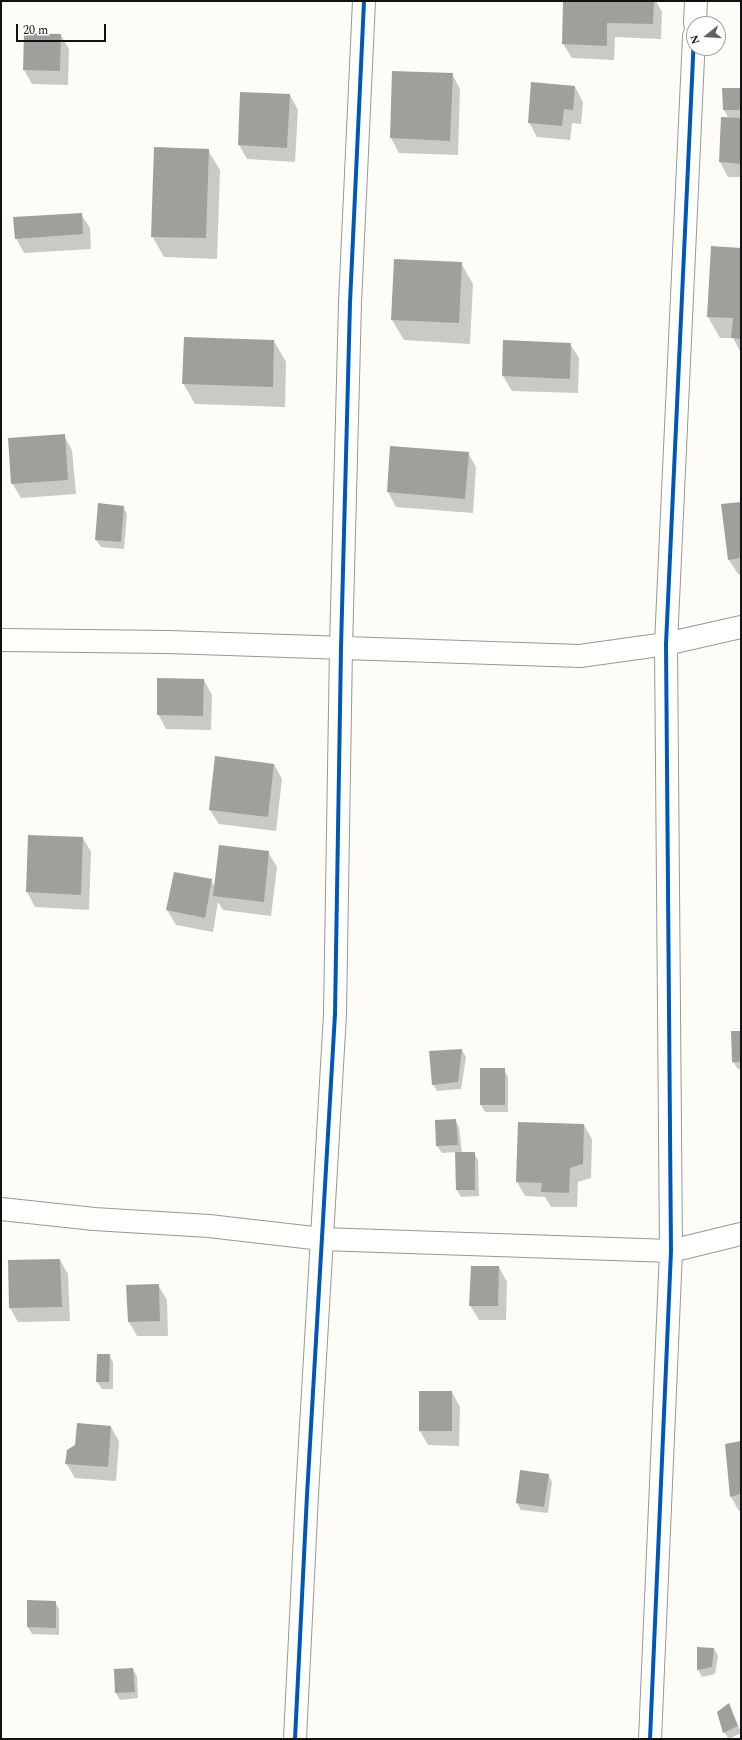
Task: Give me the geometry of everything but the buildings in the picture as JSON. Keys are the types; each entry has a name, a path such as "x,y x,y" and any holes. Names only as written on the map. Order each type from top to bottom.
{"street":[{"path":"295,1739 306,1495 335,1014 340,648 350,310 364,1"},
{"path":"695,16 696,1"},
{"path":"650,1739 671,1251 666,644 693,56"},
{"path":"1,640 169,642 580,656 666,644 741,627"},
{"path":"1,1209 94,1219 209,1226 322,1239 671,1251 741,1234"}],"cycle path":[{"path":"295,1739 307,1495 335,1014 341,648 350,303 364,1"},
{"path":"650,1739 671,1251 666,644 693,56"}]}
